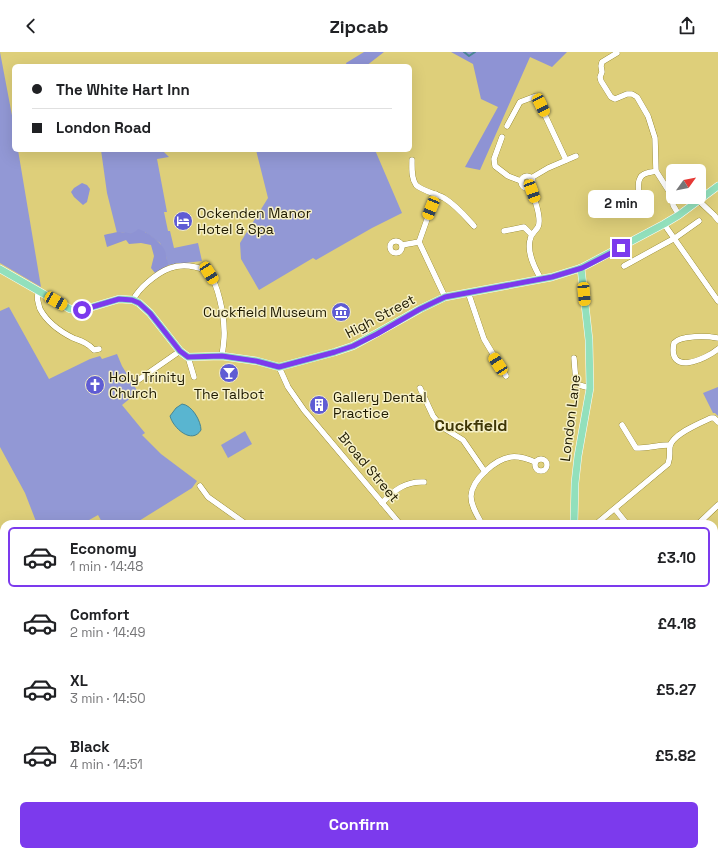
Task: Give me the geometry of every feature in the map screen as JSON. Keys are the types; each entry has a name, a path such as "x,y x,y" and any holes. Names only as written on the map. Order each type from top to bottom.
{"main road":[{"name":"High Street","path":"706,195 718,186"},
{"name":"High Street","path":"188,357 222,356 256,361 279,367 335,352 353,346 377,334 420,309 445,297 552,277 582,268 664,224 695,204"},
{"name":"London Lane","path":"574,520 575,483 578,456 590,388 589,340 582,268"},
{"path":"0,269 75,310 82,310 119,299 132,300 139,303 150,313 180,351 188,357"}],"street":[{"path":"617,53 602,62 602,72 600,77 601,81 610,97 615,99 627,94 632,94 637,97 648,116 655,138 656,172 672,196 674,205 679,215"},
{"path":"507,126 520,102 536,96 566,160"},
{"path":"502,137 494,159 495,166 508,176 521,182 524,187 529,187"},
{"path":"521,182 524,177 528,176 531,178 576,156"},
{"path":"412,160 412,174 416,184 421,189 436,194 452,204 474,226"},
{"path":"631,212 639,204 638,187 641,176 645,173 656,172"},
{"path":"529,187 533,183 531,178"},
{"path":"529,187 535,200 539,220 539,225 531,234 530,250 535,268 541,279"},
{"path":"436,194 419,242 445,297"},
{"path":"702,204 718,220"},
{"path":"624,266 675,238 699,221"},
{"path":"664,224 718,301"},
{"path":"504,231 524,227 531,234"},
{"path":"402,245 419,242"},
{"path":"132,300 136,292 163,270 190,266 209,273 214,280 222,311 224,328 222,356"},
{"path":"38,291 37,296 41,310 50,322 64,333 87,343 94,350 99,349"},
{"path":"468,292 484,340 506,376"},
{"path":"718,338 680,338 674,343 673,348 675,357 678,361 686,364 713,353 718,349"},
{"path":"134,383 180,351"},
{"path":"188,357 194,377"},
{"path":"574,358 576,382 579,385 590,388"},
{"name":"Broad Street","path":"279,367 288,387 304,410 397,520"},
{"path":"420,388 433,416 442,427 463,440 485,472"},
{"path":"601,520 668,464 671,457 670,445 676,437 711,418 714,418 718,422"},
{"path":"622,425 636,448 670,445"},
{"path":"480,520 473,507 471,495 473,485 485,472 499,462 509,458 520,458 535,462"},
{"path":"382,503 393,492 402,486 417,482 424,482"},
{"path":"200,486 208,497 240,520"},
{"path":"702,520 718,505"},
{"path":"615,509 624,520"}],"shaded area":[{"path":"0,52 12,115 12,152 18,152 41,287 0,263"},
{"path":"364,52 384,52 369,64 346,63"},
{"path":"451,52 567,52 552,67 530,57 480,170 465,167 498,107 481,99 473,64"},
{"path":"101,152 164,152 169,157 157,159 167,212 164,212 168,231 170,231 174,248 198,243 202,261 169,265 160,243 145,232 129,234 121,232 117,233 107,193"},
{"path":"256,152 376,152 402,213 372,228 316,260 313,258 259,290 241,259 240,243 268,198"},
{"path":"82,183 87,185 90,189 87,202 83,205 71,192"},
{"path":"138,229 149,234 160,243 165,251 169,265 155,273 151,268 154,256 151,245 141,243 129,244 126,240 107,247 104,235 118,232 132,233"},
{"path":"9,307 49,379 90,359 100,356 102,359 117,354 122,366 138,392 122,405 145,433 142,435 161,454 197,481 192,488 140,520 101,520 98,515 89,520 35,520 25,493 0,447 0,311"},
{"path":"718,387 718,416 713,413 703,393"},
{"path":"182,404 186,405 192,410 198,418 201,426 201,430 193,436 179,430 170,416 176,408"},
{"path":"245,431 252,444 228,458 221,445"}],"waterway":[{"path":"464,52 469,56 475,52"}],"place":[{"name":"Ockenden Manor Hotel & Spa","path":"183,221"},
{"name":"Cuckfield Museum","path":"341,312"},
{"name":"The Talbot","path":"229,373"},
{"name":"Holy Trinity Church","path":"95,385"},
{"name":"Gallery Dental Practice","path":"319,405"}],"district":[{"name":"Cuckfield","path":"471,425"}],"route":[{"path":"82,310 119,299 132,300 139,303 150,313 183,355 188,357 222,356 272,364 279,367 353,346 445,297 552,277 582,268 621,248"}]}
